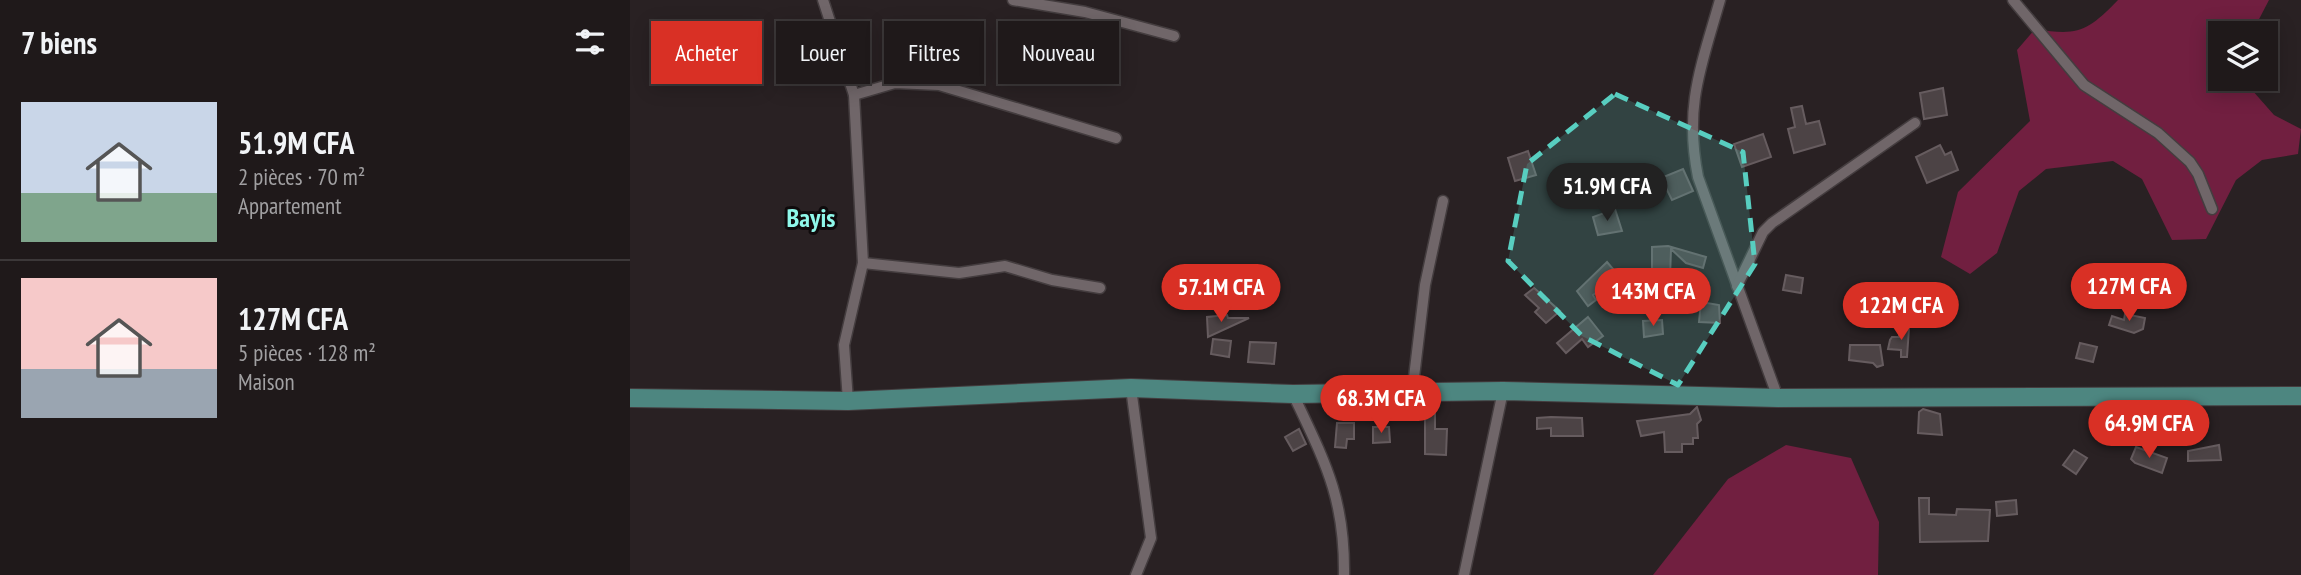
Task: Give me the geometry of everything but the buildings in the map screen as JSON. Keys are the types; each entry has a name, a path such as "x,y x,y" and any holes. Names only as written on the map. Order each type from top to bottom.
{"main road":[{"path":"630,398 848,401 1131,388 1293,394 1503,391 1778,398 2301,396"}],"street":[{"path":"823,0 854,95 863,263 844,345 848,401"},
{"path":"1013,0 1085,12 1174,36"},
{"path":"1720,0 1696,86 1691,140 1698,177 1778,398"},
{"path":"2013,0 2084,85 2158,133 2190,162 2212,209"},
{"path":"854,95 895,83 939,85 1116,138"},
{"path":"1737,286 1763,232 1772,223 1915,123"},
{"path":"1412,394 1425,285 1443,201"},
{"path":"863,263 959,273 1005,266 1052,280 1100,288"},
{"path":"1131,388 1152,538 1136,575"},
{"path":"1464,575 1503,391"},
{"path":"1293,394 1334,481 1345,536 1344,575"}],"highlighted area":[{"path":"1615,94 1743,152 1755,264 1678,385 1582,336 1508,261 1527,164"}],"shaded area":[{"path":"2118,0 2269,0 2258,21 2208,21 2208,91 2253,91 2274,115 2301,129 2298,154 2262,160 2236,180 2206,239 2172,240 2142,179 2113,161 2046,169 2019,191 1997,253 1970,274 1941,257 1958,192 2030,121 2017,50 2035,29 2072,31 2098,19"},
{"path":"1786,445 1851,458 1879,522 1878,575 1653,575 1728,479"}],"district":[{"name":"Bayis","path":"811,218"}]}
